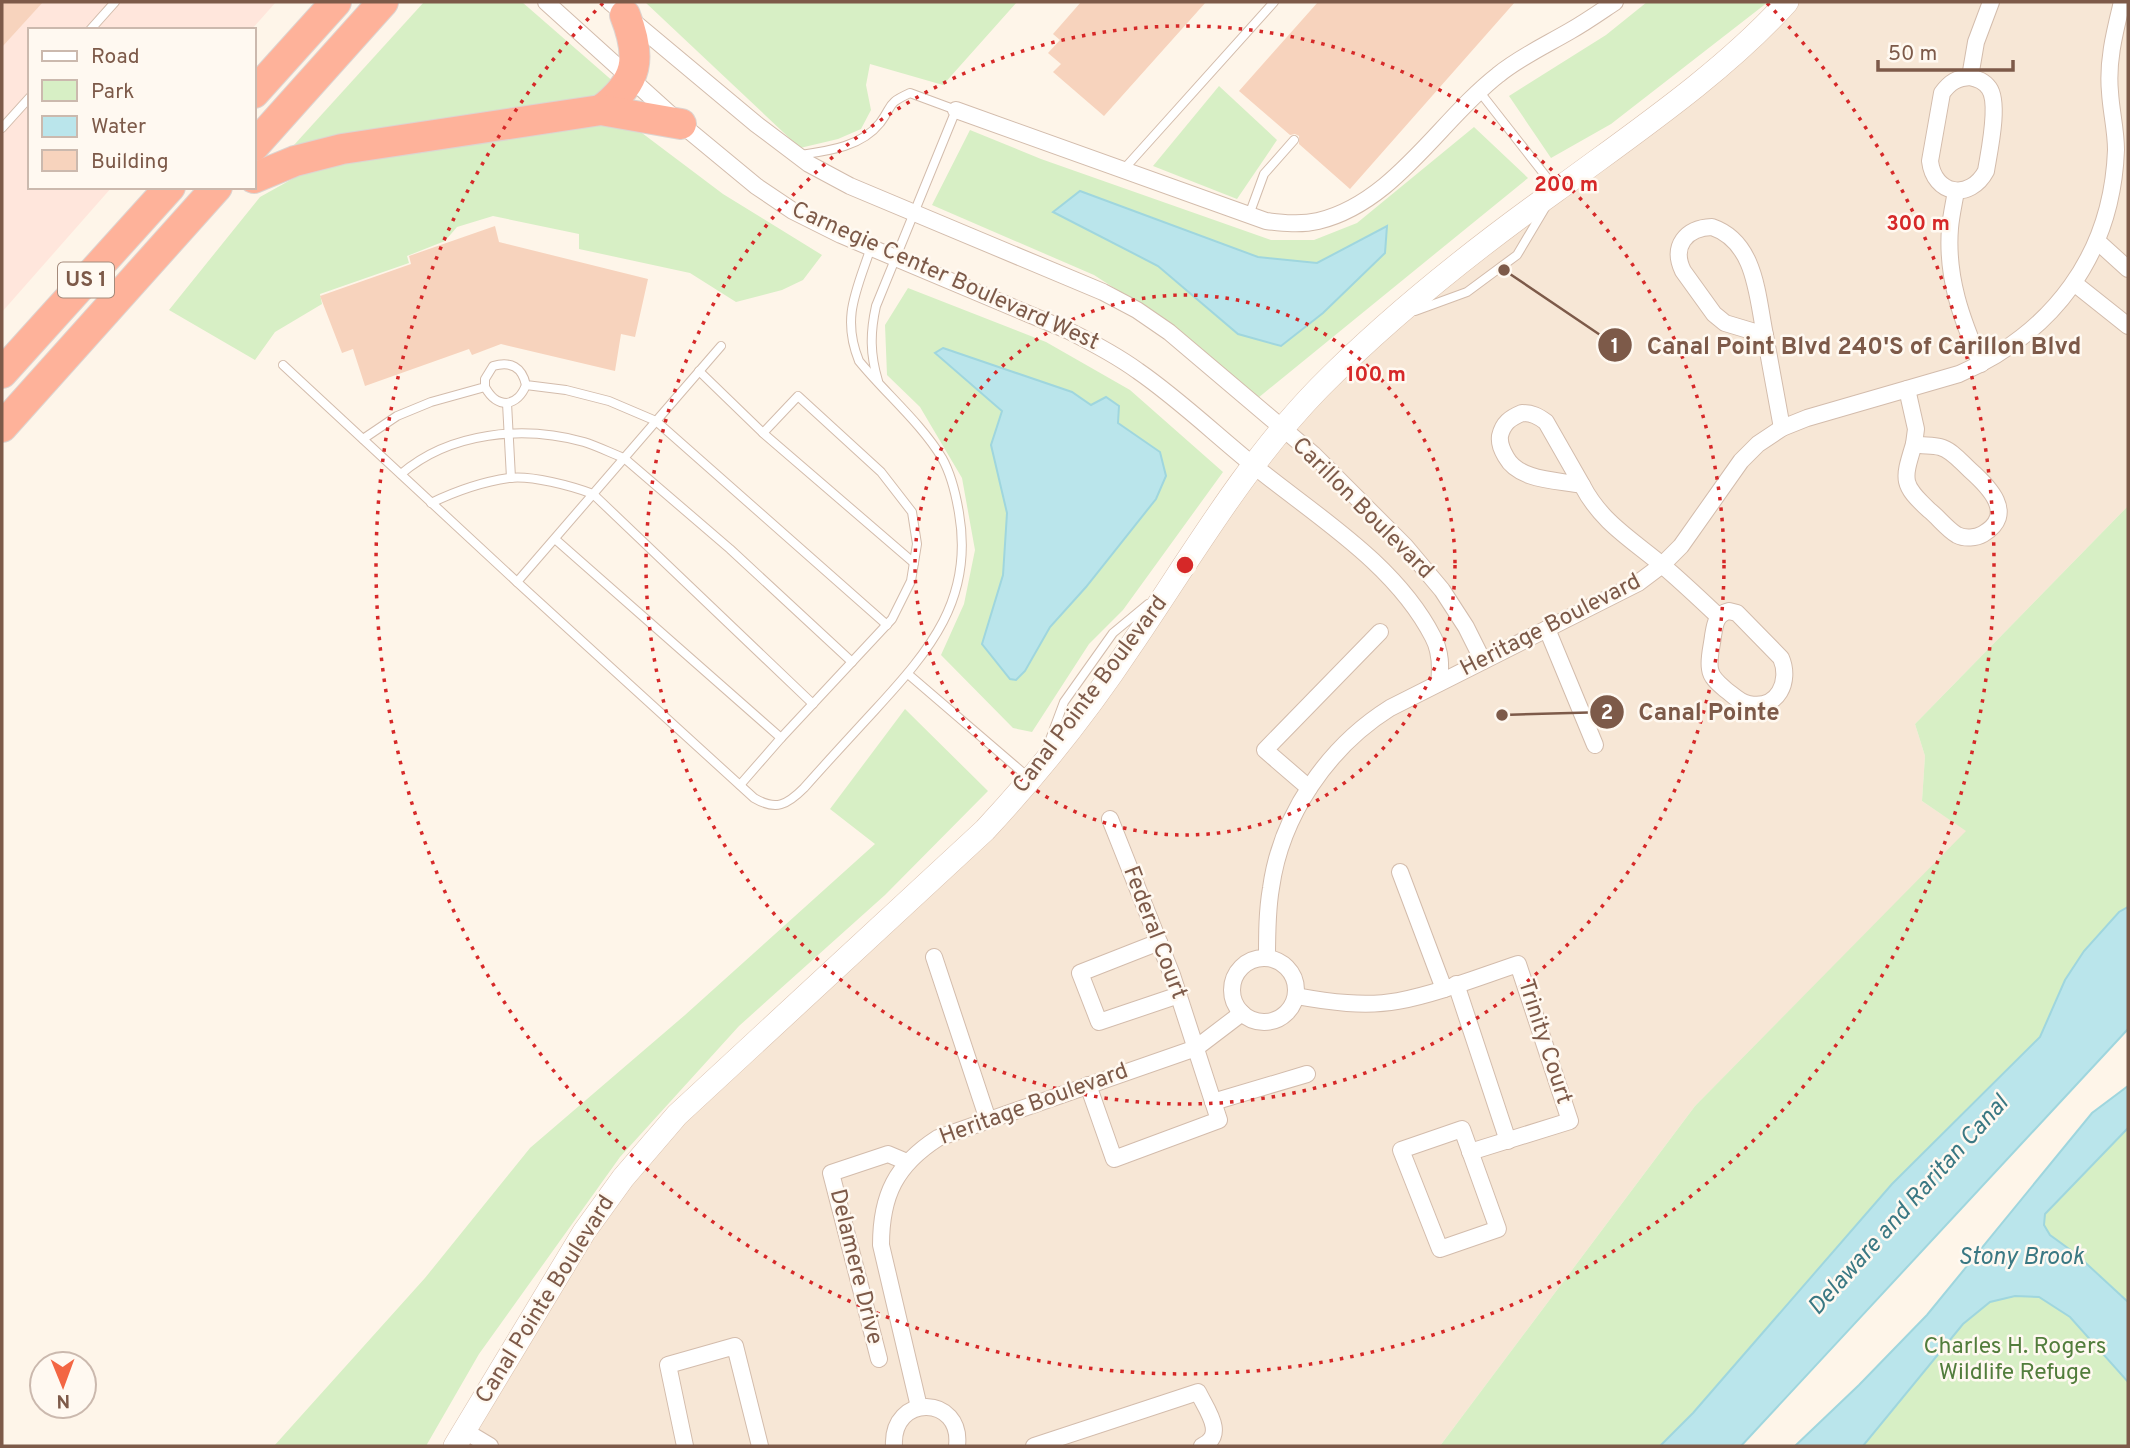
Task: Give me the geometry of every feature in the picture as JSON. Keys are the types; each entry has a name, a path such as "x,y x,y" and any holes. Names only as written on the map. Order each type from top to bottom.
{"highway":[{"path":"256,91 336,2"},
{"path":"256,144 383,2"},
{"path":"601,110 622,93 631,77 635,53 632,32 618,8"},
{"path":"256,177 295,162 342,149 601,110 681,124"},
{"name":"US 1","path":"2,373 168,189"},
{"name":"US 1","path":"2,427 217,189"}],"street":[{"name":"Carnegie Center Boulevard West","path":"546,2 681,124 756,186 793,211 841,235 1069,331 1105,349 1139,372 1252,465"},
{"name":"Canal Pointe Boulevard","path":"460,1439 584,1232 623,1178 677,1115 985,830 1035,774 1097,695 1252,465 1316,391 1388,321 1480,247 1606,155 1713,71 1763,29 1787,2"},
{"path":"1970,76 1976,42 1991,2"},
{"name":"Heritage Boulevard","path":"1267,958 1271,885 1289,824 1309,788 1353,736 1390,708 1638,583 1681,546 1741,461 1758,444 1782,428 1807,418 1959,374 2008,349 2035,328 2058,304 2074,283 2097,241 2107,211 2114,177 2116,148 2109,65 2122,2"},
{"path":"956,110 1249,215 1293,224 1318,221 1348,211 1382,187 1499,74 1532,51 1573,30 1610,3"},
{"name":"Carnegie Center Boulevard West","path":"618,8 755,124 797,155 850,186 1103,292 1137,310 1169,332 1283,430"},
{"path":"1970,76 1980,79 1988,86 1993,96 1988,159 1981,181 1972,188 1956,191 1937,181 1930,161 1942,93 1958,78 1970,76"},
{"path":"1956,191 1950,228 1953,289 1961,318 1981,364"},
{"path":"1765,335 1725,323 1714,314 1680,264 1682,242 1688,235 1700,228 1712,227 1723,231 1739,246 1752,271 1765,335 1782,428"},
{"path":"2097,241 2128,270"},
{"path":"2074,283 2128,326"},
{"path":"1907,389 1916,429 1905,473 1912,494 1957,535 1968,538 1987,531 1996,521 1998,510 1991,489 1950,451 1914,444"},
{"path":"1582,485 1525,474 1511,466 1499,439 1503,426 1509,419 1522,413 1530,413 1546,422 1601,514 1718,616"},
{"name":"Carillon Boulevard","path":"1283,430 1313,454 1405,546 1442,590 1466,627 1483,661"},
{"name":"Carillon Boulevard","path":"1252,465 1353,542 1384,572 1412,605 1433,636 1440,659 1439,683"},
{"path":"1729,611 1737,613 1781,658 1786,679 1782,690 1773,700 1760,705 1750,705 1740,701 1713,677 1709,667 1718,616 1729,611"},
{"path":"1548,629 1595,745"},
{"path":"1309,788 1265,750 1380,632"},
{"name":"Federal Court","path":"1110,819 1179,995 1213,1102"},
{"path":"1400,872 1450,987 1508,1141"},
{"path":"1159,942 1080,973 1099,1022 1179,995"},
{"path":"934,957 988,1120"},
{"path":"1267,958 1281,963 1290,971 1296,996 1286,1014 1275,1021 1263,1023 1251,1020 1236,1007 1231,996 1231,984 1244,964 1267,958"},
{"name":"Trinity Court","path":"1296,996 1329,1002 1367,1004 1397,1001 1450,987 1518,964 1570,1121 1470,1152"},
{"name":"Heritage Boulevard","path":"919,1408 881,1245 881,1221 886,1198 894,1180 907,1162 938,1138 1196,1048 1242,1013"},
{"path":"1088,1085 1114,1159 1219,1120 1213,1102 1307,1073"},
{"path":"1462,1129 1470,1152 1498,1229 1440,1249 1401,1150 1462,1129"},
{"name":"Delamere Drive","path":"879,1359 831,1173 888,1154 907,1162"},
{"path":"685,1446 668,1366 735,1346 760,1446"},
{"path":"1034,1446 1198,1392 1215,1427 1214,1436 1209,1443 1202,1446"},
{"path":"893,1446 894,1432 899,1421 907,1412 919,1408 936,1408 947,1414 955,1424 957,1446"},
{"path":"460,1439 490,1446"}],"lane":[{"path":"92,28 115,2"},
{"path":"1124,169 1274,2"},
{"path":"1479,91 1556,190"},
{"path":"797,155 847,146 864,138 879,124 892,101 910,93 956,110 876,306 871,328 872,362 879,386"},
{"path":"2,128 28,99"},
{"path":"1249,215 1264,174 1294,139"},
{"path":"283,365 754,798 765,804 778,805 792,799 908,674 931,643 949,610 962,566 961,524 950,476 943,460 932,442 859,361 853,345 850,315 871,247"},
{"path":"517,582 721,346"},
{"path":"510,364 519,368 526,385 522,394 512,402 501,403 493,399 485,387 485,379 494,366 510,364"},
{"path":"699,371 763,433 914,562"},
{"path":"526,385 566,390 609,401 656,421 887,625"},
{"path":"363,439 397,416 431,402 485,387"},
{"path":"740,785 892,619 911,580 917,544 912,512 881,472 798,396 763,433"},
{"path":"506,403 511,478"},
{"path":"401,474 419,458 466,440 508,433 544,434 586,443 624,458 730,549 852,662"},
{"path":"432,503 457,490 511,478 565,484 593,494 813,704"},
{"path":"555,538 781,738"},
{"path":"908,674 1035,774"}],"shaded area":[{"path":"2,2 276,2 253,28 28,28 28,189 110,189 2,312"},
{"path":"1787,2 2128,2 2128,506 1915,724 1925,756 1922,801 1967,831 1695,1106 1440,1446 455,1446 623,1178 985,830 1316,391"}],"green space":[{"path":"424,2 522,2 615,83 601,97 294,145"},
{"path":"645,2 1017,2 943,85 870,64 866,85 871,110 861,129 838,139 800,148"},
{"path":"1647,2 1768,2 1611,124 1551,158 1509,96 1606,35"},
{"path":"1219,86 1277,140 1237,199 1153,166"},
{"path":"596,124 634,127 723,194 822,255 803,280 782,290 736,302 690,273 579,249 579,234 493,216 457,227 445,241 407,256 409,263 320,294 322,304 275,332 255,360 169,310 260,197 312,168"},
{"path":"1474,127 1528,178 1258,398 1170,324 1094,275 932,205 970,130 1041,159 1271,240 1314,240 1357,223","holes":["1080,191 1258,257 1317,263 1386,226 1385,253 1323,313 1281,346 1238,334 1158,266 1054,212"]},
{"path":"908,288 1046,342 1130,390 1223,472 1123,610 1089,644 1032,732 1013,728 941,655 964,604 975,550 962,478 920,407 887,375 885,325","holes":["935,353 1072,392 1160,452 1166,475 1156,499 1086,587 1050,627 1025,671 982,644 1003,575 1007,513 991,445 1002,411"]},
{"path":"2128,506 2128,907 2119,912 2065,980 2040,1037 1892,1184 1693,1413 1660,1446 1440,1446 1695,1106 1966,831 1922,801 1925,756 1915,724"},
{"path":"905,709 988,791 885,895 739,1026 620,1157 479,1354 426,1446 274,1446 425,1278 530,1148 685,1015 875,844 830,809"},
{"name":"Charles H. Rogers Wildlife Refuge","path":"2128,1112 2128,1446 1824,1446"}],"water":[{"path":"1080,191 1258,257 1317,263 1387,226 1385,253 1323,313 1281,346 1238,334 1158,266 1053,212"},
{"path":"943,348 1072,392 1091,405 1106,397 1119,406 1118,423 1160,452 1166,476 1156,499 1086,587 1050,627 1025,671 1016,680 1010,679 982,644 1003,575 1007,513 991,445 1002,411 935,353"},
{"name":"Delaware and Raritan Canal","path":"2128,907 2128,1029 1741,1446 1660,1446 1693,1413 1892,1184 2040,1037 2065,980 2084,951 2119,912"},
{"name":"Stony Brook","path":"2128,1086 2128,1128 2045,1214 2044,1225 2050,1235 2076,1254 2128,1302 2128,1382 2070,1317 2039,1297 2015,1296 1990,1302 1963,1324 1863,1446 1795,1446 1927,1315 2092,1113"}],"building":[{"path":"2,2 43,2 2,47"},
{"path":"1081,2 1206,2 1104,116 1053,72 1061,64 1048,53 1060,40 1053,34"},
{"path":"1318,2 1515,2 1350,189 1299,144 1299,136 1290,135 1239,91"},
{"path":"495,226 499,242 648,279 635,337 621,334 615,371 501,344 472,355 469,349 365,386 353,349 342,353 320,296 411,264 409,256"}],"place":[{"name":"Canal Point Blvd 240'S of Carillon Blvd","path":"1504,270"},
{"name":"Canal Pointe","path":"1502,715"}]}
